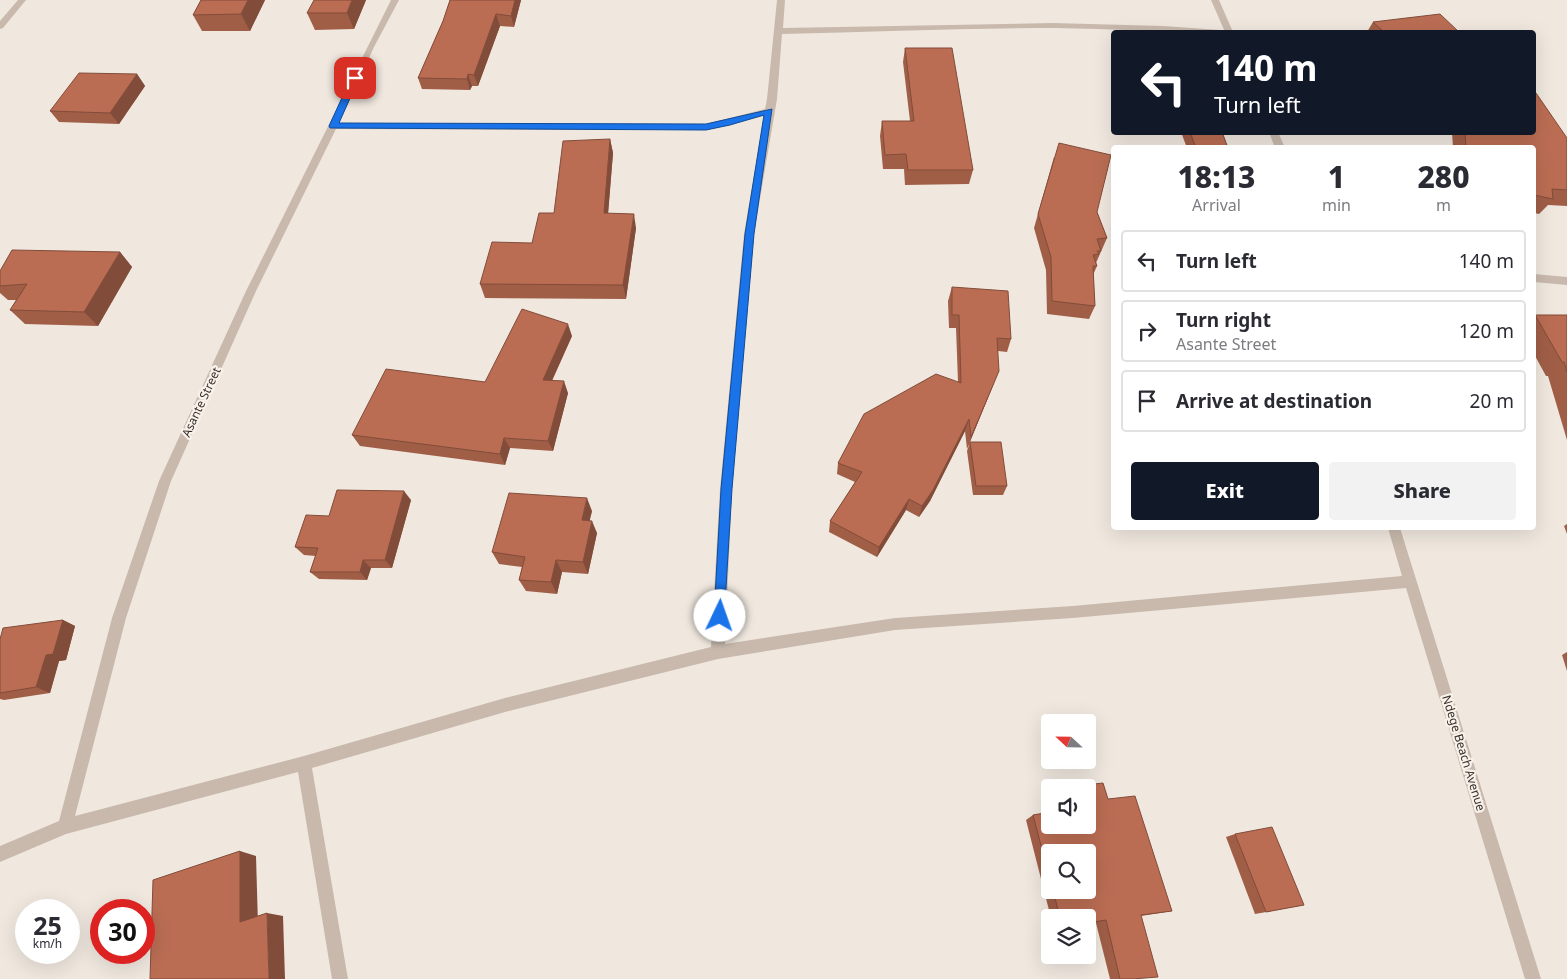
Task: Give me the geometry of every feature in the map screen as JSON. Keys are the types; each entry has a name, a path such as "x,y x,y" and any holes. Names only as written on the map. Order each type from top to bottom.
{"street":[{"path":"0,26 22,0"},
{"name":"Asante Street","path":"65,826 119,618 164,481 251,291 334,126 370,46 395,0"},
{"path":"718,652 726,489 750,234 780,31 781,0"},
{"path":"1215,0 1228,30"},
{"path":"780,31 1072,25 1141,26 1192,30"},
{"path":"334,126 706,127 730,123 769,111"},
{"path":"1536,278 1567,281"},
{"name":"Ndege Beach Avenue","path":"1395,530 1534,979"},
{"path":"0,854 65,826 304,764 505,705 718,652 895,624 1073,612 1411,581"},
{"path":"304,764 340,979"}],"building":[{"path":"201,0 248,0 241,14 193,15"},
{"path":"314,0 352,0 347,13 307,13"},
{"path":"450,0 515,0 511,16 496,14 474,75 468,74 467,79 418,78 443,21"},
{"path":"1440,14 1457,30 1382,30 1373,22"},
{"path":"905,48 952,48 973,170 908,170 906,154 885,155 882,121 914,121"},
{"path":"79,73 137,74 110,113 50,111"},
{"path":"1536,93 1567,138 1567,190 1552,189 1553,199 1536,195 1536,145 1466,145 1465,135 1536,135"},
{"path":"1191,135 1223,135 1227,145 1195,145"},
{"path":"610,139 604,213 634,214 623,285 480,284 492,242 532,243 539,213 554,213 563,141"},
{"path":"1059,143 1111,155 1097,212 1107,238 1097,239 1101,251 1097,251 1099,254 1093,255 1097,266 1093,266 1095,306 1052,301 1051,257 1038,214"},
{"path":"12,250 120,252 84,312 10,310 27,284 0,286 0,271"},
{"path":"952,287 1008,291 1011,339 997,338 999,371 971,437 969,419 933,490 922,506 909,499 879,547 830,521 862,472 838,463 864,414 936,374 961,383 959,315 952,315"},
{"path":"522,309 568,324 543,380 564,381 548,441 504,438 500,454 352,435 386,369 485,382"},
{"path":"1536,315 1567,315 1567,372 1564,362 1562,362"},
{"path":"970,442 1001,442 1007,486 976,486"},
{"path":"337,490 404,491 385,560 363,560 360,572 310,572 318,548 295,547 306,515 329,516"},
{"path":"509,493 587,498 582,520 592,521 583,562 556,560 551,582 519,580 525,557 492,552"},
{"path":"63,620 53,654 46,655 36,687 0,693 0,639 3,628"},
{"path":"1103,783 1108,799 1135,796 1172,911 1141,915 1158,977 1120,979 1106,920 1096,922 1096,909 1058,909 1055,899 1096,899 1096,844 1041,844 1041,846 1033,815 1041,814 1041,834 1096,834 1096,784"},
{"path":"1272,827 1304,905 1266,912 1235,834"},
{"path":"240,851 240,922 267,913 269,979 150,979 150,964 155,964 155,899 152,899 153,880"}],"route":[{"path":"355,78 334,126 706,127 730,123 769,111 750,234 726,489 720,616"}]}
